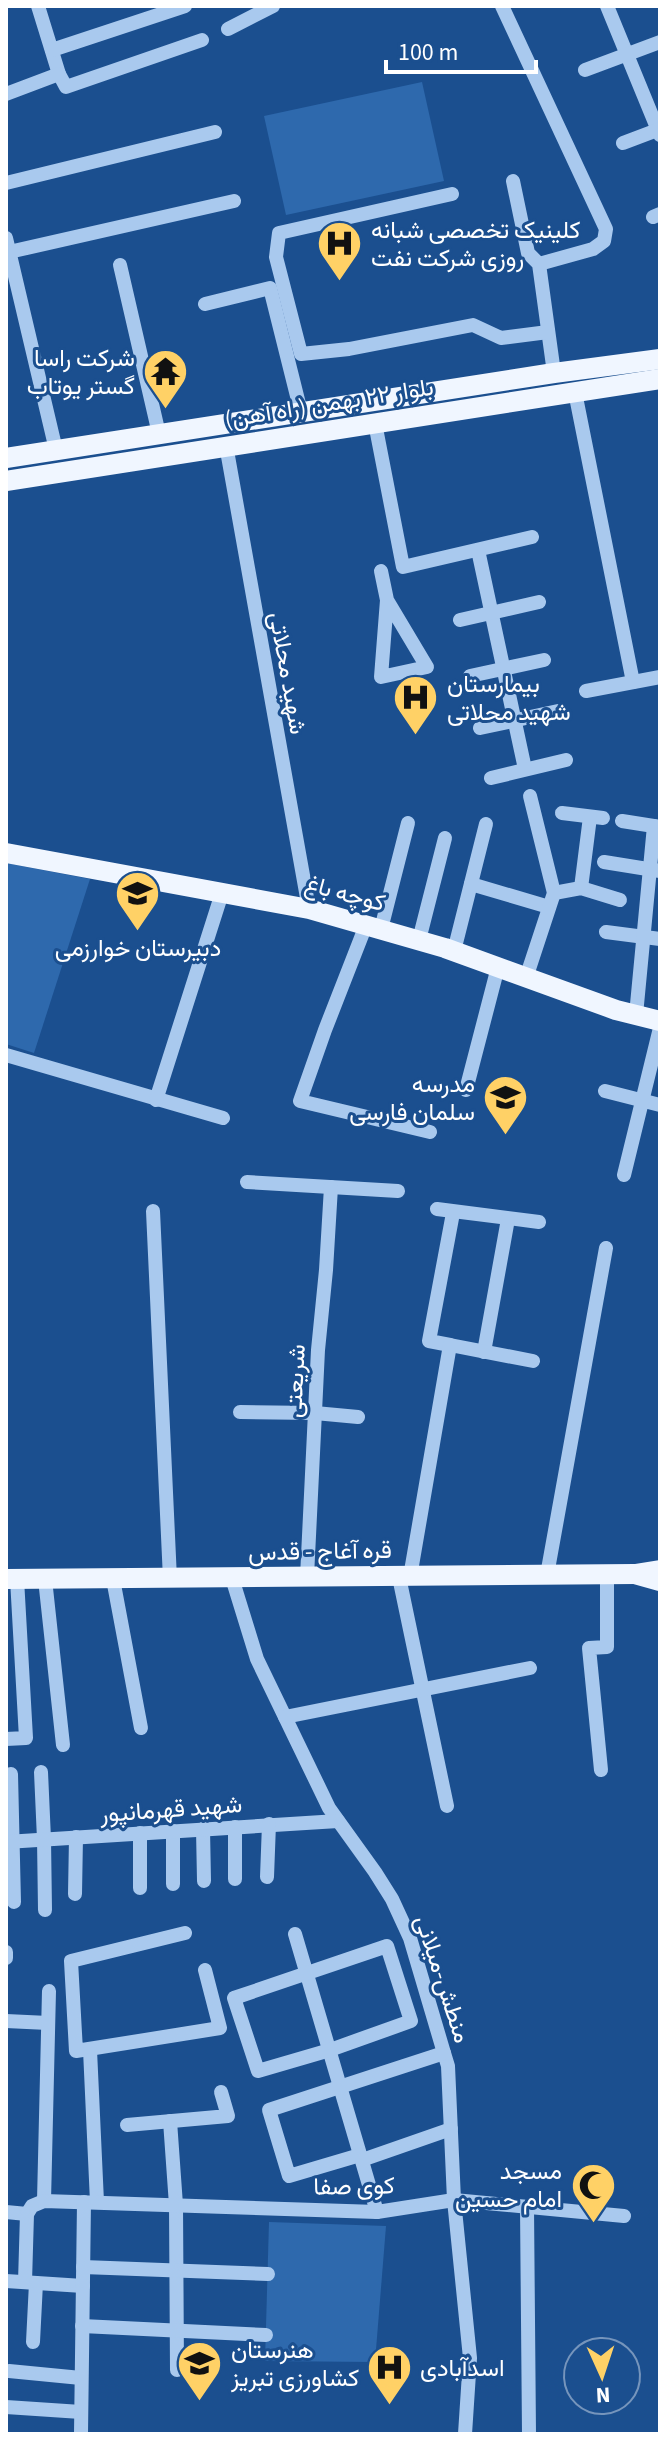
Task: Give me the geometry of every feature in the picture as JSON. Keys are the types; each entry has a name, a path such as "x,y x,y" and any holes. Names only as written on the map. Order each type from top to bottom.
{"main road":[{"name":"بلوار ۲۲ بهمن (راه آهن)","path":"6,458 660,359"},
{"name":"بلوار ۲۲ بهمن (راه آهن)","path":"6,481 660,379"},
{"name":"کوچه باغ","path":"6,853 309,909 454,951 616,1010 660,1021"},
{"path":"635,1574 660,1570"},
{"name":"قره آغاج - قدس","path":"12,1579 635,1574"},
{"path":"635,1574 660,1581"}],"street":[{"path":"38,6 62,81"},
{"path":"52,50 185,6"},
{"path":"228,29 273,6"},
{"path":"502,6 606,229 604,241 593,249 539,264"},
{"path":"610,7 659,131 623,143"},
{"path":"6,94 202,40"},
{"path":"585,70 660,42"},
{"path":"6,183 215,132"},
{"path":"513,181 528,253 539,264 554,373"},
{"path":"452,194 279,233 276,257 301,354 349,349 473,325 501,338 548,332"},
{"path":"56,450 8,245 234,201"},
{"path":"120,265 159,434"},
{"path":"205,304 270,288 301,412"},
{"path":"575,392 633,682"},
{"path":"375,423 403,567 532,537"},
{"name":"شهید محلاتی","path":"226,445 309,909"},
{"path":"478,550 525,769"},
{"path":"381,571 387,600 381,677 427,667 387,600"},
{"path":"460,620 539,602"},
{"path":"470,676 544,660"},
{"path":"586,691 660,677"},
{"path":"480,728 558,711"},
{"path":"491,778 566,760"},
{"path":"526,978 552,900 530,796"},
{"path":"562,813 596,818 581,888"},
{"path":"622,821 657,826 655,870 636,1015"},
{"path":"408,823 373,927 325,1030 300,1101 430,1132"},
{"path":"454,951 486,824"},
{"path":"419,940 445,838"},
{"path":"604,862 655,870"},
{"path":"471,884 552,900 581,888 620,900"},
{"path":"156,1100 222,893"},
{"path":"606,932 660,939"},
{"path":"466,1090 498,967"},
{"path":"624,1175 660,1028"},
{"path":"6,1055 223,1118"},
{"path":"605,1091 660,1105"},
{"path":"247,1182 398,1191"},
{"name":"شریعتی","path":"307,1577 331,1187"},
{"path":"437,1209 539,1222"},
{"path":"153,1211 170,1579"},
{"path":"453,1213 429,1341 533,1361"},
{"path":"484,1352 508,1219"},
{"path":"547,1575 606,1248"},
{"path":"447,1806 404,1577 450,1345"},
{"path":"240,1412 358,1417"},
{"path":"601,1770 589,1648 607,1647 607,1575"},
{"name":"منطش-میلانی","path":"232,1578 257,1659 329,1808 392,1899 410,1938 448,2066 454,2200 470,2358 465,2434"},
{"path":"6,1739 26,1738 12,1579"},
{"path":"45,1579 63,1745"},
{"path":"113,1579 141,1728"},
{"path":"285,1717 530,1668"},
{"path":"41,1772 45,1910"},
{"path":"11,1774 9,1842 14,1902"},
{"name":"شهید قهرمانپور","path":"9,1842 338,1821"},
{"path":"267,1877 269,1824"},
{"path":"235,1827 235,1879"},
{"path":"203,1829 204,1881"},
{"path":"173,1831 173,1884"},
{"path":"140,1833 140,1888"},
{"path":"75,1894 76,1837"},
{"path":"185,1933 71,1961 76,2051 220,2028 205,1970"},
{"path":"295,1934 377,2212"},
{"path":"387,1946 398,1982 411,2021 330,2050 258,2071 234,1998 387,1946"},
{"path":"6,1952 6,1958"},
{"path":"398,1982 422,1975"},
{"path":"33,2342 31,2283 16,2213 49,2200 49,1991"},
{"path":"6,2021 48,2023"},
{"path":"81,2434 83,2267 90,2202 90,2050"},
{"path":"444,2053 269,2110 289,2176 361,2158 451,2129"},
{"path":"127,2125 228,2116 221,2092"},
{"path":"170,2121 176,2205 177,2370"},
{"name":"کوی صفا","path":"49,2200 377,2212 454,2200 624,2216"},
{"path":"527,2207 529,2434"},
{"path":"83,2267 268,2274"},
{"path":"6,2281 83,2286"},
{"path":"82,2326 266,2335"},
{"path":"9,2371 81,2378"},
{"path":"6,2407 81,2412"}],"shaded area":[{"path":"422,82 444,181 286,215 264,116"},
{"path":"6,863 90,879 34,1053 6,1044"},
{"path":"269,2222 386,2226 375,2362 265,2361"}],"place":[{"name":"کلینیک تخصصی شبانه روزی شرکت نفت","path":"340,283"},
{"name":"شرکت راسا گستر یوتاب","path":"166,411"},
{"name":"بیمارستان شهید محلاتی","path":"416,737"},
{"name":"دبیرستان خوارزمی","path":"138,933"},
{"name":"مدرسه سلمان فارسی","path":"506,1137"},
{"name":"مسجد امام حسین","path":"593,2224"},
{"name":"هنرستان کشاورزی تبریز","path":"200,2403"},
{"name":"اسدآبادی","path":"389,2407"}]}
